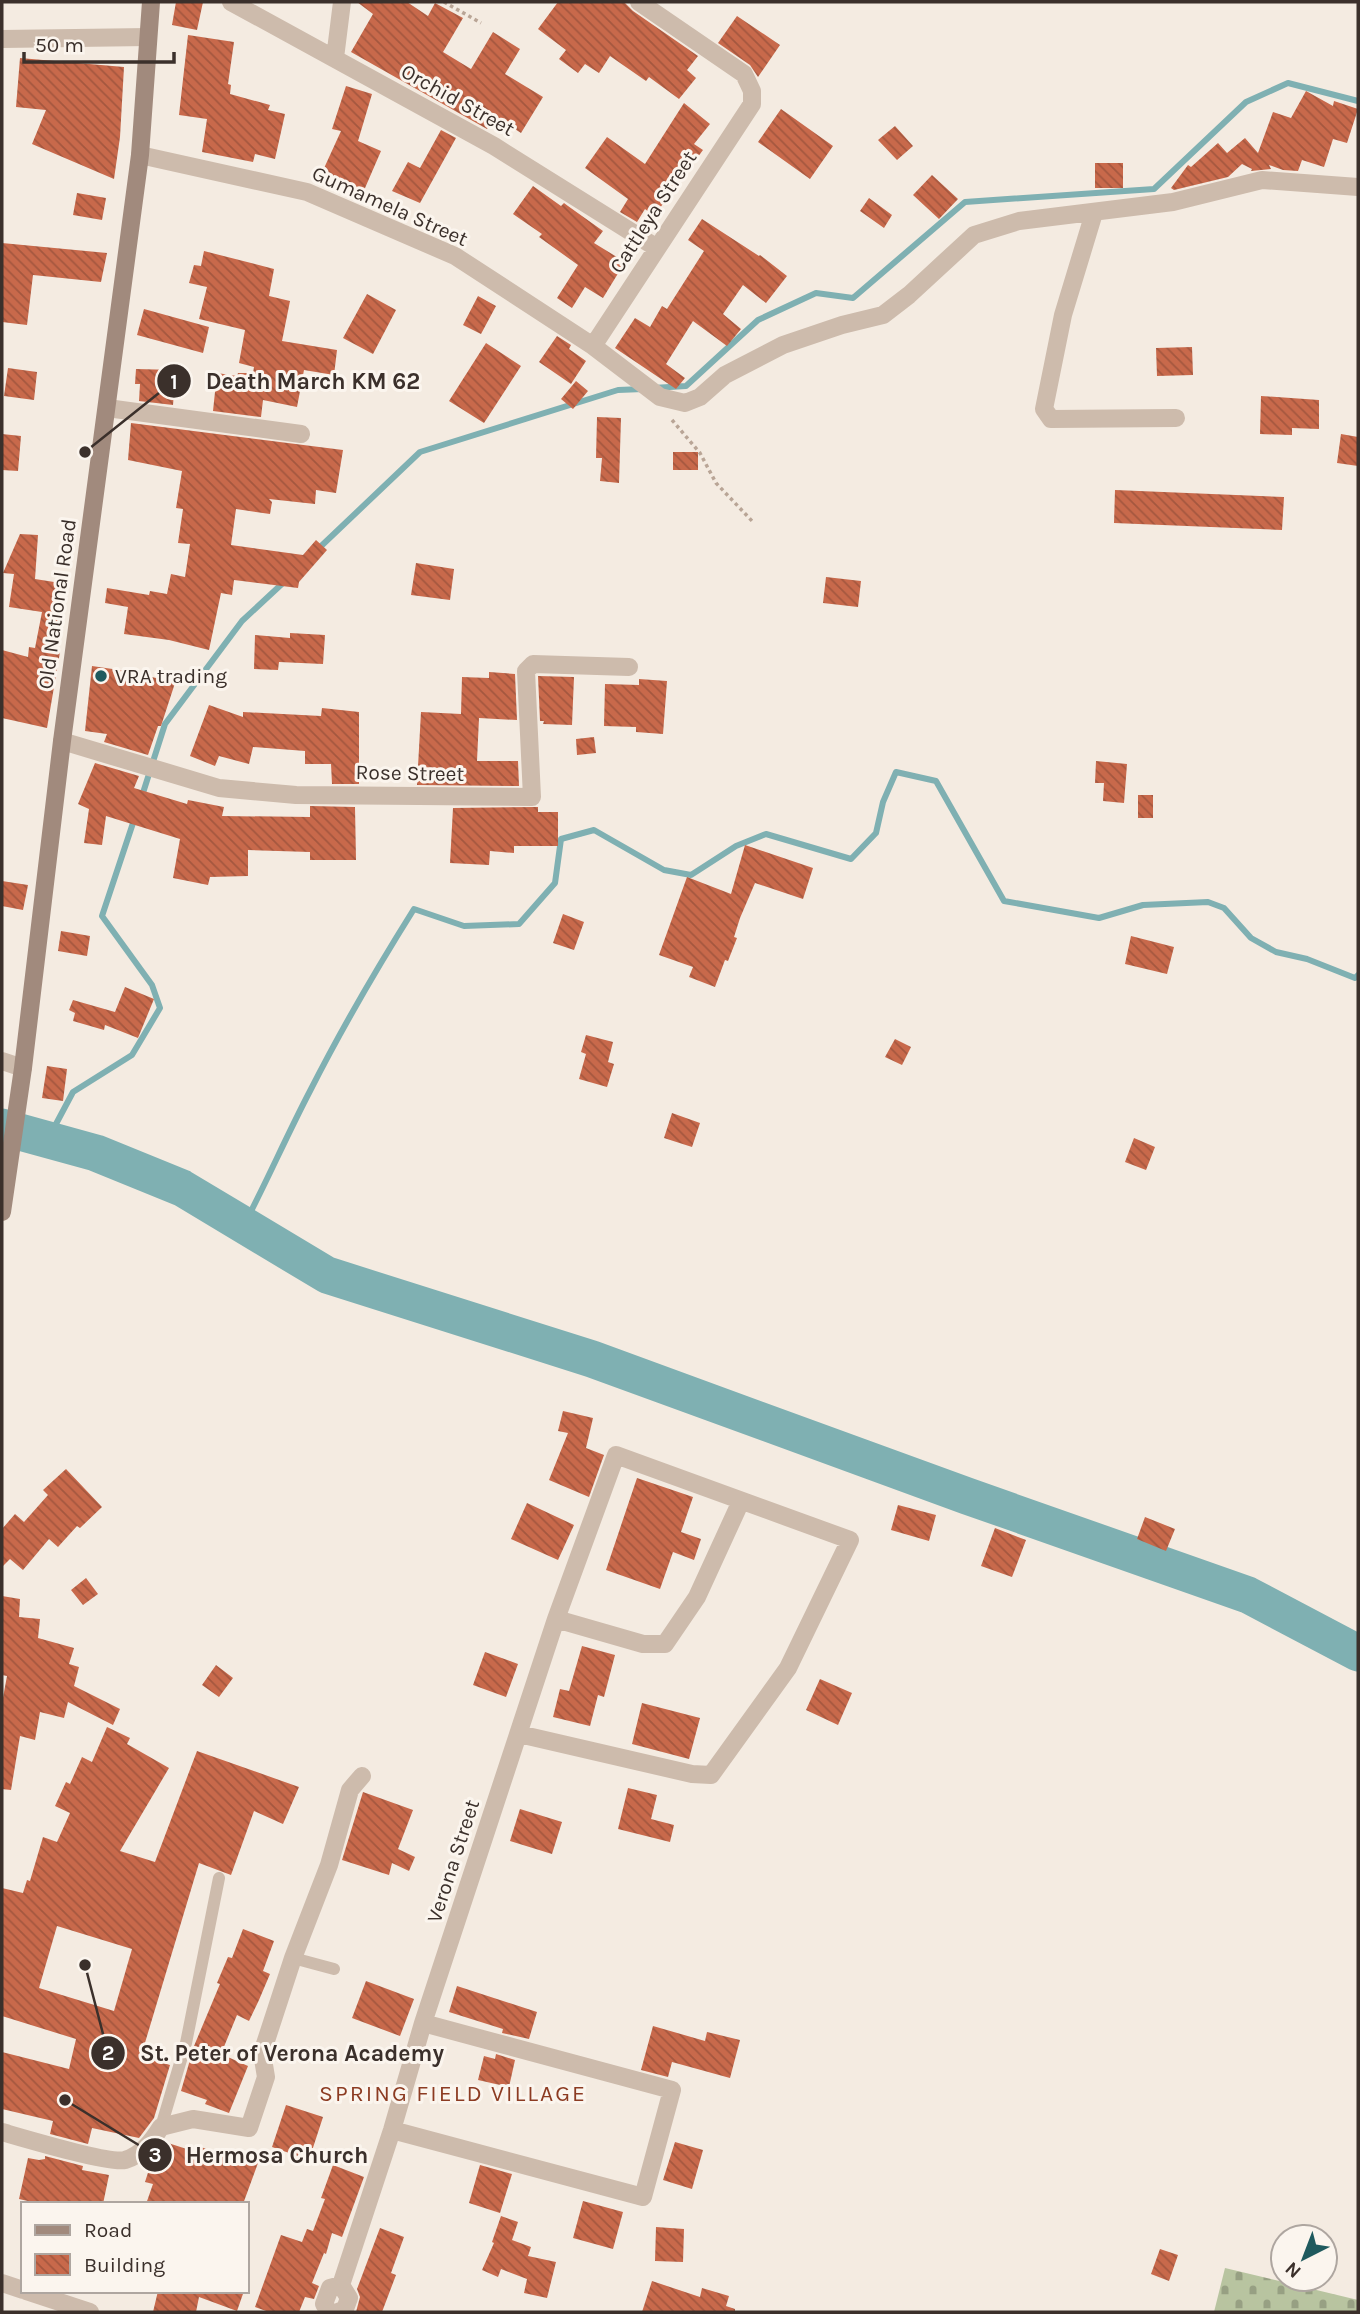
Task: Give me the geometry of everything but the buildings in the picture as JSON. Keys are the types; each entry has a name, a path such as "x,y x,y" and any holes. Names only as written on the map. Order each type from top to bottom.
{"main road":[{"name":"Old National Road","path":"2,1212 23,1068 62,741 140,155 151,2"}],"street":[{"name":"Orchid Street","path":"231,2 540,173 589,207 657,248"},
{"path":"335,58 342,2"},
{"name":"Cattleya Street","path":"593,346 752,104 752,91 744,74 639,2"},
{"path":"2,39 148,37"},
{"name":"Gumamela Street","path":"140,155 307,192 455,257 593,346 665,398"},
{"path":"665,398 685,403 700,397 725,375 783,345 842,325 883,315 909,295 974,235 1019,221 1174,202 1262,180 1358,187"},
{"path":"1094,213 1063,315 1044,409 1051,419 1176,418"},
{"path":"107,408 301,434"},
{"name":"Rose Street","path":"62,741 219,788 296,794 532,797 526,671 533,664 629,667"},
{"path":"2,1061 23,1068"},
{"name":"Verona Street","path":"338,2312 345,2309 349,2298 341,2285 392,2130 423,2023 556,1619 616,1455 741,1501"},
{"path":"519,1734 692,1774 711,1775 788,1668 850,1540 741,1501 697,1597 665,1644 643,1644 556,1619"},
{"path":"2,2132 105,2158 124,2160 146,2148 161,2127 192,2119 249,2128 266,2077 262,2053 293,1958 329,1865 350,1790 362,1776"},
{"path":"392,2130 643,2197 672,2090 423,2023"},
{"path":"2,2283 21,2290"},
{"name":"Verona Street","path":"329,2312 324,2304 330,2288 341,2285"},
{"path":"30,2293 90,2312"}],"lane":[{"path":"161,2127 186,2043 219,1878"},
{"path":"293,1958 334,1969"}],"path":[{"path":"444,2 481,23"},
{"path":"665,398 672,420 700,453 716,483 752,522"}],"green space":[{"path":"1225,2268 1269,2279 1269,2293 1329,2293 1358,2300 1358,2312 1214,2312"}],"waterway":[{"path":"653,388 686,386 758,320 816,293 853,298 965,202 1154,189 1246,102 1288,83 1358,101"},
{"path":"317,550 420,452 618,390 643,389"},
{"path":"142,796 165,724 242,621 284,582"},
{"path":"244,1225 335,1044 414,909 464,926 519,924 555,883 561,839 594,830 664,870 691,875 736,846 766,834 851,859 876,833 883,802 896,772 936,781 1004,901 1099,918 1143,905 1208,902 1224,908 1251,938 1276,952 1307,959 1355,978 1358,975"},
{"path":"48,1139 73,1092 132,1055 160,1008 152,985 102,916 135,817"},
{"path":"2,1127 96,1153 182,1188 327,1275 592,1359 1248,1595 1358,1653"}],"place":[{"name":"Death March KM 62","path":"85,452"},
{"name":"VRA trading","path":"101,676"},
{"name":"St. Peter of Verona Academy","path":"85,1965"},
{"name":"Hermosa Church","path":"65,2100"}],"district":[{"name":"SPRING FIELD VILLAGE","path":"453,2093"}]}
